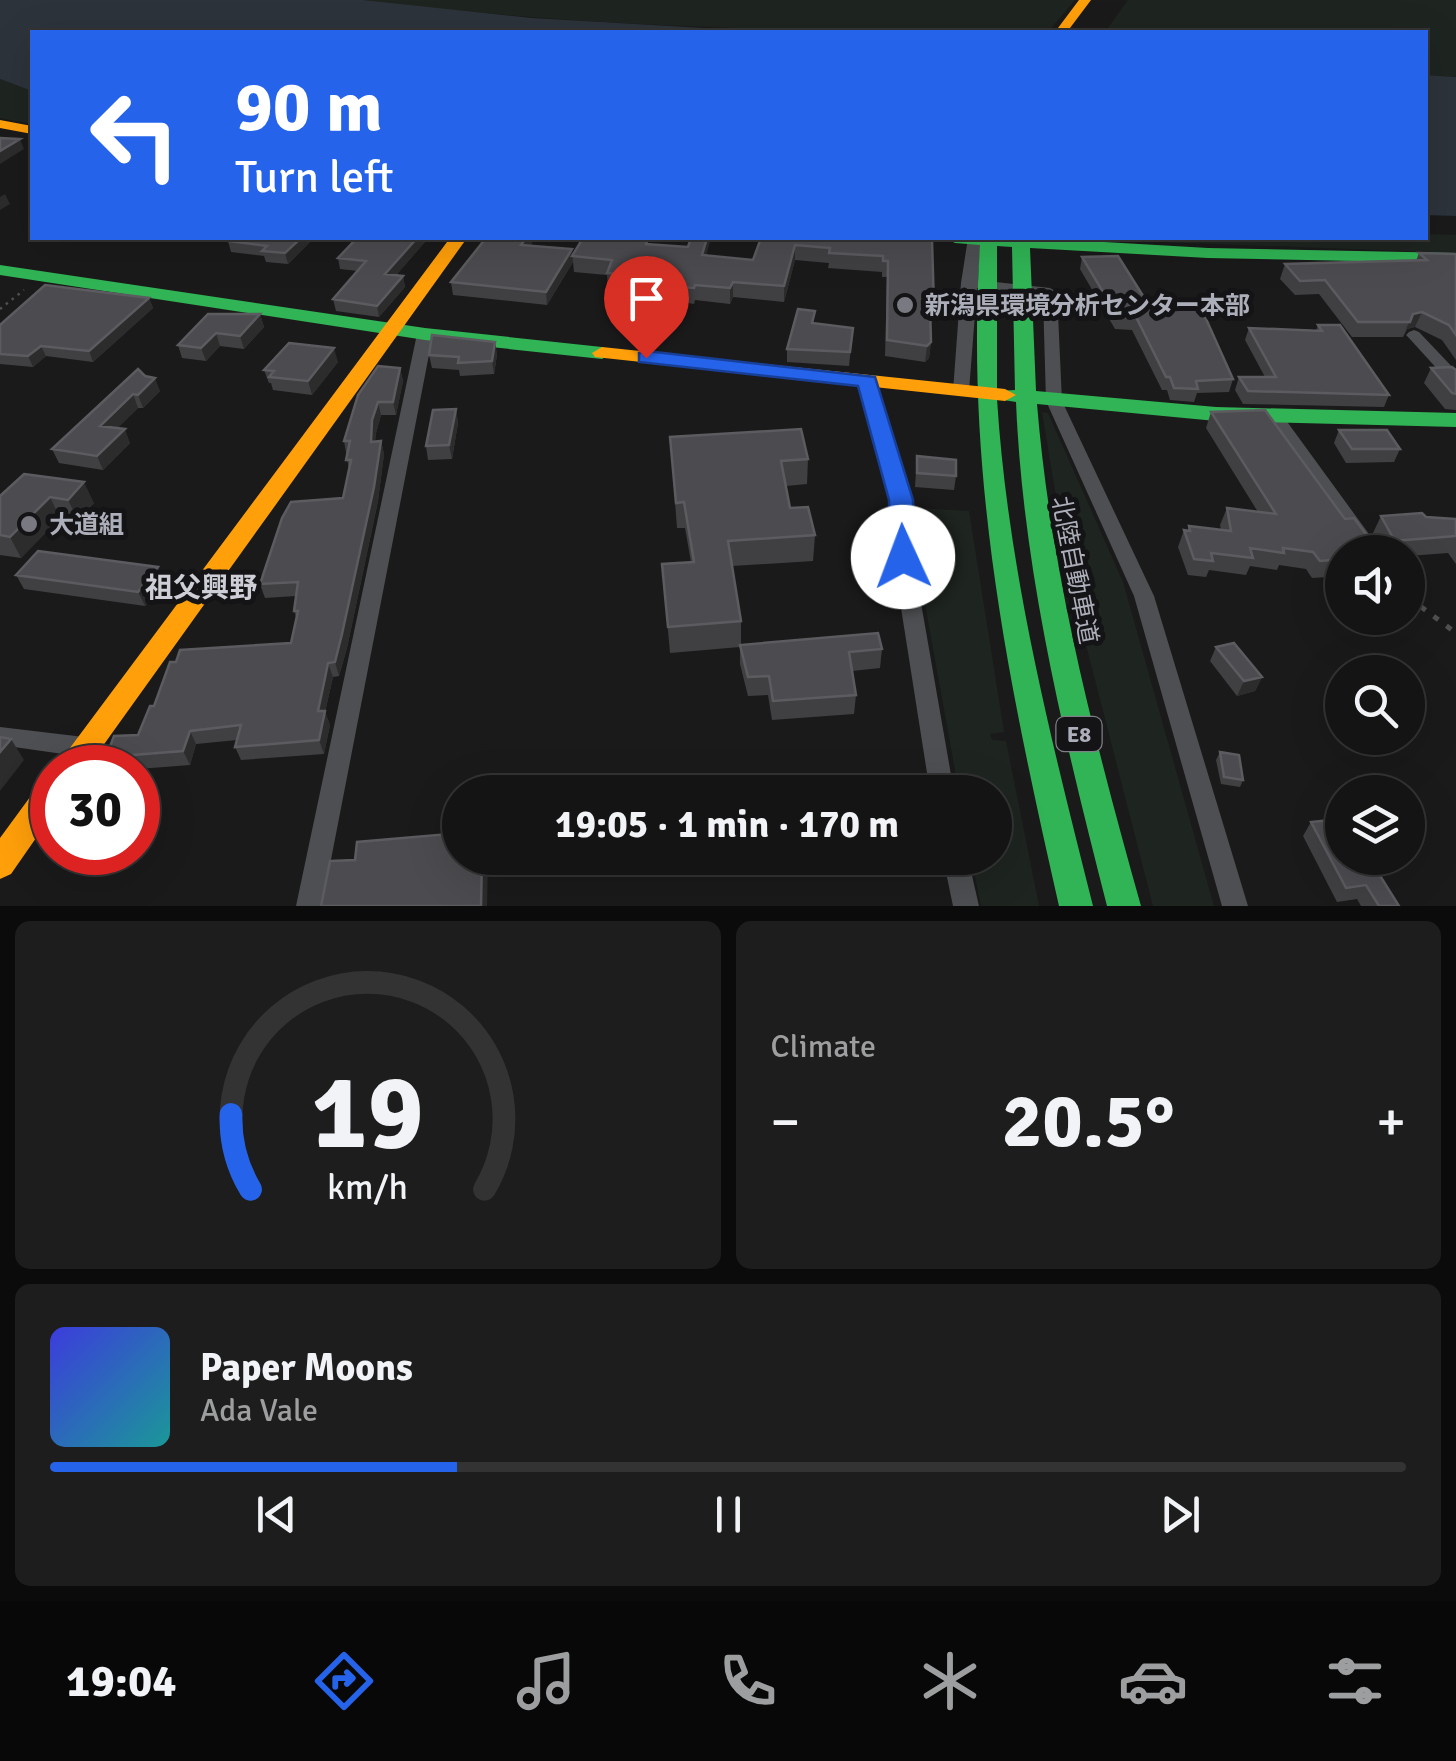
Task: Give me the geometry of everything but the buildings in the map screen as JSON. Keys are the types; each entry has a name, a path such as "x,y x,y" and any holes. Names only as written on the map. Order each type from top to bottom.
{"main road":[{"path":"1062,30 1085,0"},
{"path":"1085,30 1107,0"},
{"path":"0,124 30,130"},
{"path":"85,745 456,240"},
{"name":"E8","path":"973,240 988,454 1003,559 1036,735 1076,906"},
{"path":"1004,240 1208,253 1456,258"},
{"name":"北陸自動車道","path":"1020,240 1019,374 1042,560 1080,736 1124,906"},
{"path":"0,270 424,334 961,391 1161,411 1456,420"},
{"path":"0,864 30,822"}],"street":[{"path":"961,391 973,240"},
{"path":"968,283 1050,292 1054,400 1144,596 1235,906"},
{"path":"309,906 424,334"},
{"path":"1414,335 1456,380"},
{"path":"867,381 901,500 903,557 939,775"},
{"path":"1274,416 1361,535"},
{"path":"0,736 69,745"},
{"path":"960,875 966,906"}],"path":[{"path":"0,309 41,277"},
{"path":"1425,610 1456,633"}],"shaded area":[{"path":"0,0 363,0 532,18 737,30 30,30 30,90 0,79"},
{"path":"363,0 1075,0 1050,30 705,27 449,10"},
{"path":"1128,0 1456,0 1456,77 1428,75 1428,30 1106,30"},
{"path":"1428,75 1456,77 1456,216 1428,215"},
{"path":"0,79 30,90 30,124 0,118"},
{"path":"1428,234 1456,235 1456,253 1107,240 1428,240"},
{"path":"1042,412 1048,413 1123,582 1214,906 1153,906 1071,586"},
{"path":"917,508 969,511 1004,732 990,734 992,740 1006,741 1039,906 981,906 975,875 1012,875 1012,775 956,775 924,599"}],"traffic: fast":[{"path":"989,240 1208,253 1456,258"},
{"path":"989,240 986,384 998,532 1020,658 1076,906"},
{"path":"1021,240 1022,325 1035,493 1063,658 1124,906"},
{"path":"0,270 425,334 602,353"},
{"path":"1005,395 1216,414 1456,420"}],"traffic: slow":[{"path":"1062,30 1085,0"},
{"path":"0,124 30,130"},
{"path":"87,745 457,240"},
{"path":"602,353 1005,395"},
{"path":"0,864 30,822"}],"place":[{"name":"新潟県環境分析センター本部","path":"905,305"},
{"name":"大道組","path":"29,524"}],"district":[{"name":"祖父興野","path":"201,588"}],"route":[{"path":"646,358 867,381 901,500 903,557"}]}
